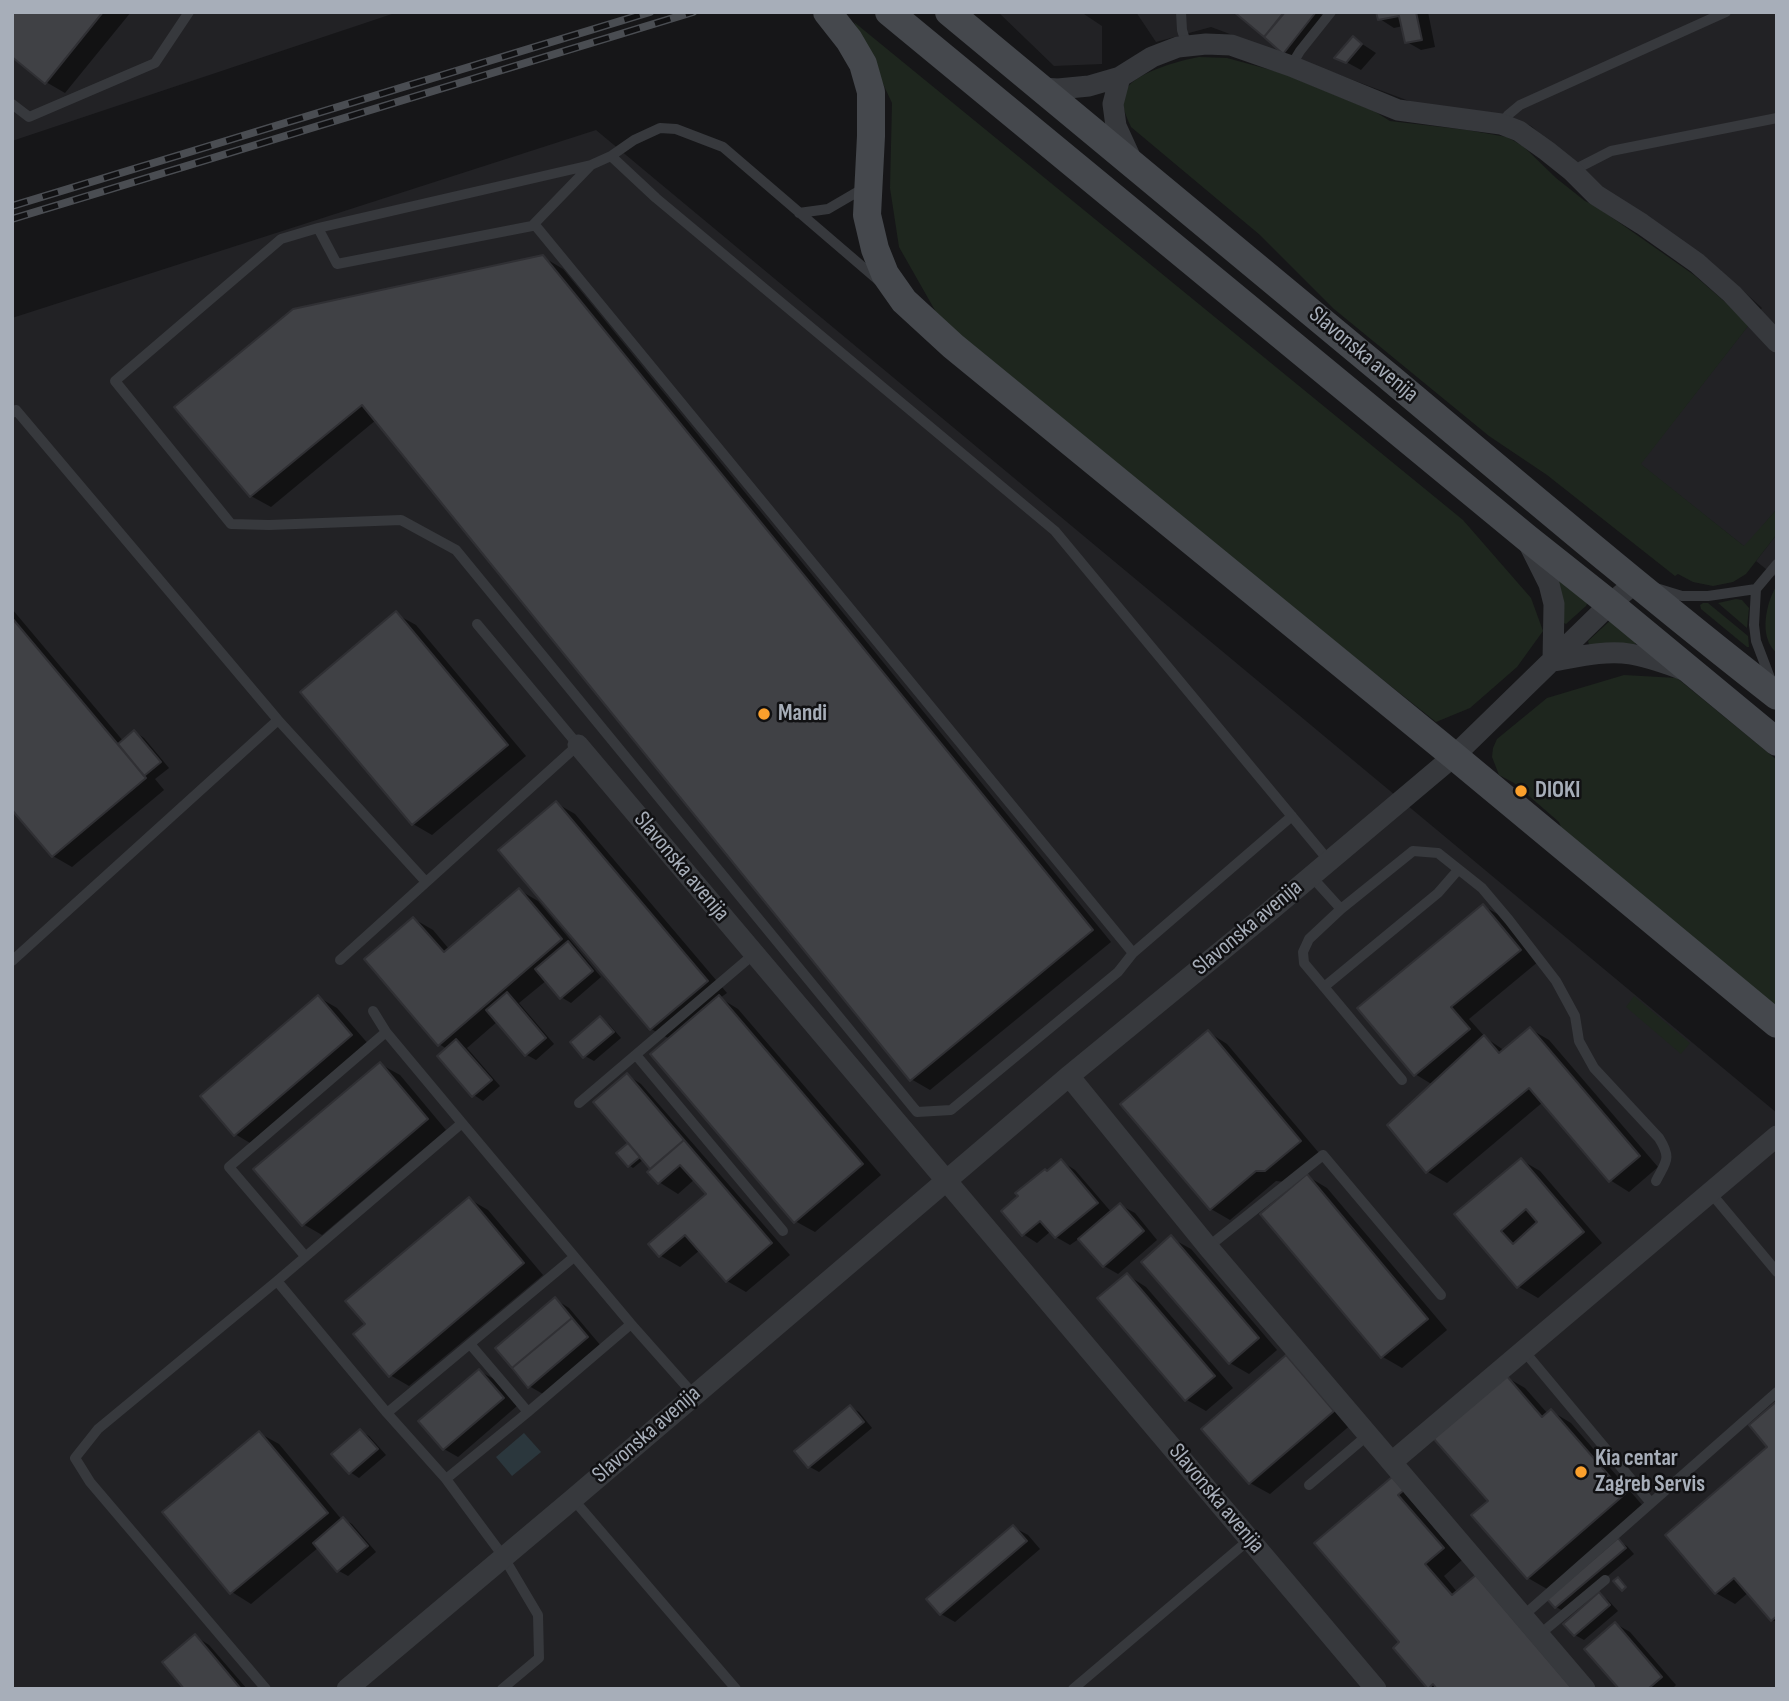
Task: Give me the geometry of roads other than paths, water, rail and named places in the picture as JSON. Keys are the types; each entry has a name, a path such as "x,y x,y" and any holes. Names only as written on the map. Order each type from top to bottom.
{"main road":[{"path":"827,12 849,40 863,64 871,92 867,215 886,274 904,301 953,346 1777,1024"},
{"name":"Slavonska avenija","path":"889,12 1777,742"},
{"name":"Slavonska avenija","path":"949,12 1777,696"}],"street":[{"path":"1042,88 1089,86 1120,76 1152,57 1178,47 1206,44 1231,46 1291,66 1398,110 1501,124 1519,131 1572,171 1596,195 1696,263 1732,295 1777,342"},
{"path":"1120,76 1113,104 1116,126 1133,163"},
{"name":"Slavonska avenija","path":"1527,538 1549,584 1554,604 1553,661"},
{"path":"1610,604 1636,582"},
{"name":"Slavonska avenija","path":"359,1682 503,1556 1069,1076 1454,756 1610,604"},
{"name":"Slavonska avenija","path":"1553,661 1591,654 1628,653 1692,673"},
{"name":"Slavonska avenija","path":"578,745 1376,1689"},
{"path":"1069,1076 1208,1247 1586,1689"},
{"path":"1392,1462 1777,1136"}],"lane":[{"path":"12,103 29,117 155,63 189,12"},
{"path":"1181,12 1187,46"},
{"path":"1291,66 1331,12"},
{"path":"1501,124 1507,115 1520,105 1726,12"},
{"path":"1572,171 1611,151 1777,118"},
{"path":"904,301 723,147 676,129 660,128 590,165 281,239 115,381 231,523 269,525 401,520 456,550 917,1112 951,1110 1118,972 1133,953 1292,816"},
{"path":"611,156 656,198 1055,531 1329,861"},
{"path":"318,228 337,264 535,225 590,165"},
{"path":"799,213 828,209 868,185"},
{"path":"535,225 1133,953"},
{"path":"12,414 16,410 278,720 426,882"},
{"path":"1777,564 1756,589 1754,625 1756,641 1777,696"},
{"path":"1636,582 1682,596 1714,596 1756,589"},
{"path":"340,960 578,745 477,624"},
{"path":"12,961 278,720"},
{"path":"1402,1080 1304,963 1303,951 1309,939 1341,909 1413,851 1438,853 1482,888 1556,981 1575,1016 1579,1041 1594,1068 1667,1150 1668,1156 1656,1181"},
{"path":"1324,987 1438,893 1458,870"},
{"path":"1311,876 1341,909"},
{"path":"579,1103 754,954"},
{"path":"373,1011 386,1032 462,1124 694,1395"},
{"path":"305,1256 229,1167 386,1032"},
{"path":"636,1055 783,1231"},
{"path":"267,1689 90,1482 75,1458 98,1429 462,1124"},
{"path":"1208,1247 1322,1155 1441,1295"},
{"path":"1710,1192 1777,1272"},
{"path":"387,1413 574,1257"},
{"path":"277,1281 446,1479 503,1556 538,1615 539,1658 502,1689"},
{"path":"446,1479 631,1324"},
{"path":"470,1344 528,1412"},
{"path":"1524,1351 1651,1503"},
{"path":"1523,1616 1777,1392"},
{"path":"1309,1485 1369,1434"},
{"path":"573,1499 736,1689"},
{"path":"1073,1689 1250,1539"},
{"path":"1539,1635 1605,1580"}],"railway":[{"path":"12,206 650,12"},
{"path":"12,219 693,12"}],"place":[{"name":"Mandi","path":"764,714"},
{"name":"DIOKI","path":"1521,791"},
{"name":"Kia centar Zagreb Servis","path":"1581,1472"}]}
